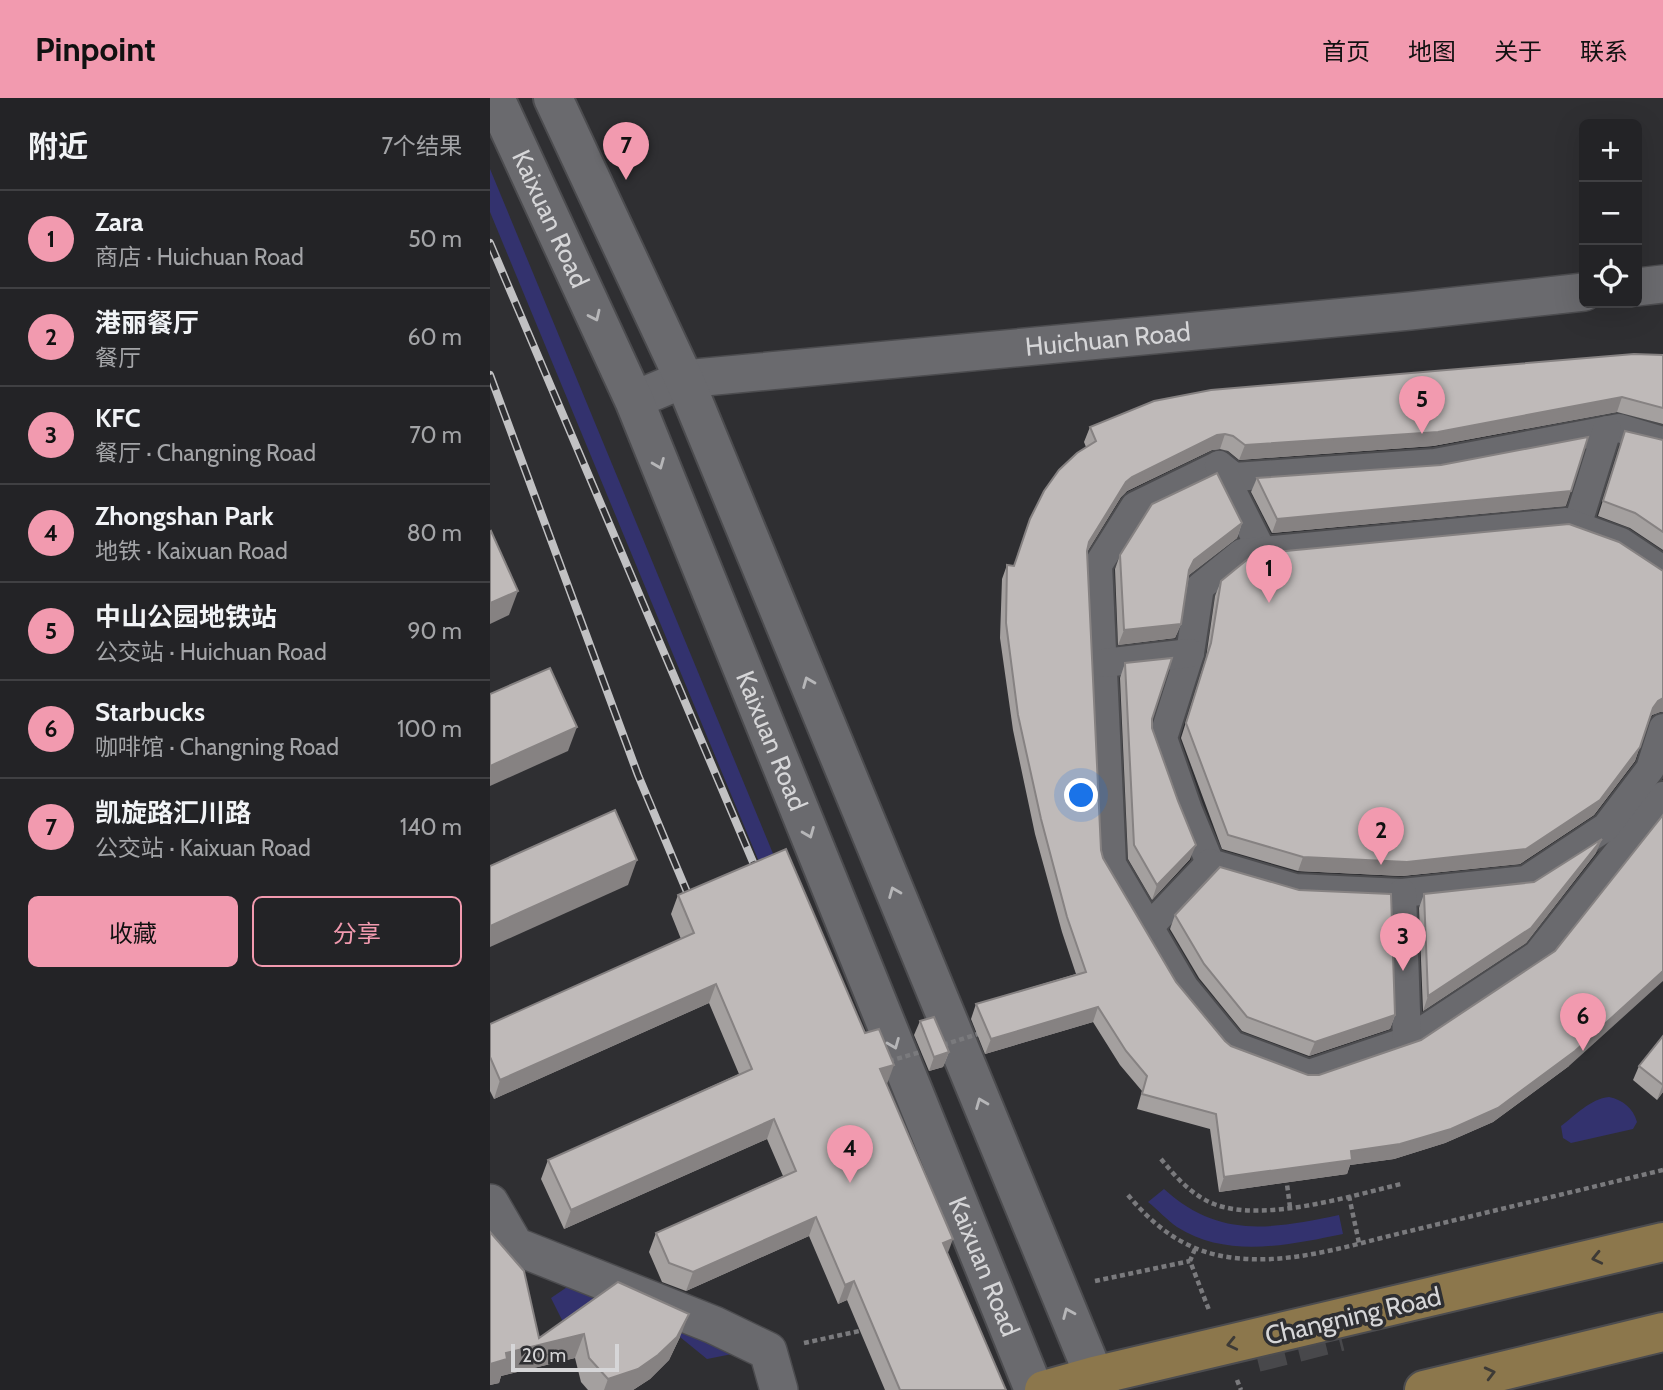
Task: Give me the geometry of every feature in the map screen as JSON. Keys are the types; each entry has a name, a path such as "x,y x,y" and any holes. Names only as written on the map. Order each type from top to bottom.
{"main road":[{"name":"Changning Road","path":"1044,1390 1097,1383 1663,1242"},
{"path":"1424,1390 1663,1332"}],"street":[{"name":"Kaixuan Road","path":"495,98 634,400 1034,1390"},
{"name":"Kaixuan Road","path":"553,98 684,379 1097,1383"},
{"name":"Kaixuan Road","path":"578,98 613,182 658,325"},
{"path":"1642,286 1663,284"},
{"name":"Huichuan Road","path":"634,400 684,379 1410,311 1579,293"},
{"path":"1219,465 1234,477 1435,463 1619,428 1663,441"},
{"path":"1577,526 1607,430"},
{"path":"1219,465 1262,551"},
{"path":"1219,465 1135,506 1098,565 1112,864 1185,988 1232,1045 1309,1074 1407,1041 1537,955 1663,796"},
{"path":"1210,863 1163,738 1190,653 1200,587 1242,553 1566,523 1621,542 1663,570"},
{"path":"1104,663 1190,653"},
{"path":"1210,863 1295,888 1402,893 1525,880 1606,828 1650,769 1663,728"},
{"path":"1149,927 1210,863"},
{"path":"1402,893 1407,1041"},
{"path":"490,1203 515,1246 714,1325 768,1351 779,1390"}],"path":[{"path":"880,1064 983,1033"},
{"path":"1161,1159 1192,1192 1215,1204 1242,1210 1290,1207 1401,1184"},
{"path":"1129,1195 1146,1216 1168,1235 1195,1249 1235,1258 1269,1259 1359,1243 1663,1170"},
{"path":"1285,1172 1290,1207"},
{"path":"1349,1196 1359,1243"},
{"path":"1195,1249 1190,1261 1196,1276"},
{"path":"1175,1264 1190,1261"}],"shaded area":[{"path":"490,169 779,868 764,874 490,212"},
{"path":"1609,1097 1619,1100 1630,1109 1637,1122 1633,1129 1571,1143 1563,1138 1561,1126 1589,1104"},
{"path":"1164,1189 1205,1216 1226,1223 1268,1226 1339,1215 1343,1234 1258,1247 1216,1243 1177,1227 1148,1202"},
{"path":"576,1281 732,1354 707,1359 680,1337 569,1334 551,1298"}],"building":[{"path":"1634,354 1663,355 1663,408 1622,397 1438,432 1245,445 1233,436 1217,435 1126,482 1089,542 1087,551 1101,850 1103,858 1176,982 1225,1041 1231,1046 1308,1075 1319,1075 1421,1040 1555,951 1663,815 1663,971 1575,1051 1498,1108 1451,1129 1400,1144 1351,1151 1352,1160 1224,1177 1216,1114 1142,1094 1147,1076 1126,1051 1098,1007 991,1039 976,1004 1086,972 1067,917 1041,819 1018,715 1006,623 1007,565 1014,566 1030,519 1044,491 1059,470 1077,453 1096,441 1090,427 1154,401 1211,390"},
{"path":"1625,431 1663,440 1663,532 1635,513 1603,501"},
{"path":"1588,437 1571,491 1277,519 1257,478 1441,465"},
{"path":"1217,473 1242,523 1194,560 1189,570 1181,624 1124,630 1120,555 1152,504"},
{"path":"1569,524 1619,542 1663,571 1663,698 1653,708 1640,747 1600,800 1526,849 1407,862 1303,857 1228,835 1186,723 1211,643 1221,581 1254,554"},
{"path":"490,532 518,591 490,603"},
{"path":"1172,658 1152,719 1152,728 1196,845 1157,885 1134,845 1125,663"},
{"path":"550,668 577,727 490,766 490,694"},
{"path":"615,810 637,860 490,926 490,866"},
{"path":"1602,839 1531,928 1428,996 1424,894 1534,882"},
{"path":"786,849 865,1033 879,1029 894,1065 880,1069 953,1239 943,1243 1006,1390 900,1390 854,1281 845,1285 816,1217 693,1272 669,1263 656,1233 796,1171 774,1119 571,1210 548,1160 752,1069 716,984 500,1080 490,1057 490,1024 694,933 678,895"},
{"path":"1220,867 1299,890 1391,894 1395,1015 1315,1042 1247,1017 1204,964 1175,915"},
{"path":"934,1017 949,1052 934,1057 920,1021"},
{"path":"1663,1036 1663,1085 1639,1066"},
{"path":"490,1232 524,1271 539,1338 618,1282 689,1314 677,1337 658,1355 638,1369 608,1379 589,1358 584,1334 506,1353 507,1359 490,1364"}],"tunnel":[{"path":"1257,1358 1341,1337"}],"railway":[{"path":"490,243 761,881"},
{"path":"490,375 638,775 695,911"}],"place":[{"name":"凯旋路汇川路","path":"626,180"},
{"name":"中山公园地铁站","path":"1422,434"},
{"name":"Zara","path":"1269,603"},
{"name":"港丽餐厅","path":"1381,865"},
{"name":"KFC","path":"1403,971"},
{"name":"Starbucks","path":"1583,1051"},
{"name":"Zhongshan Park","path":"850,1183"}]}
